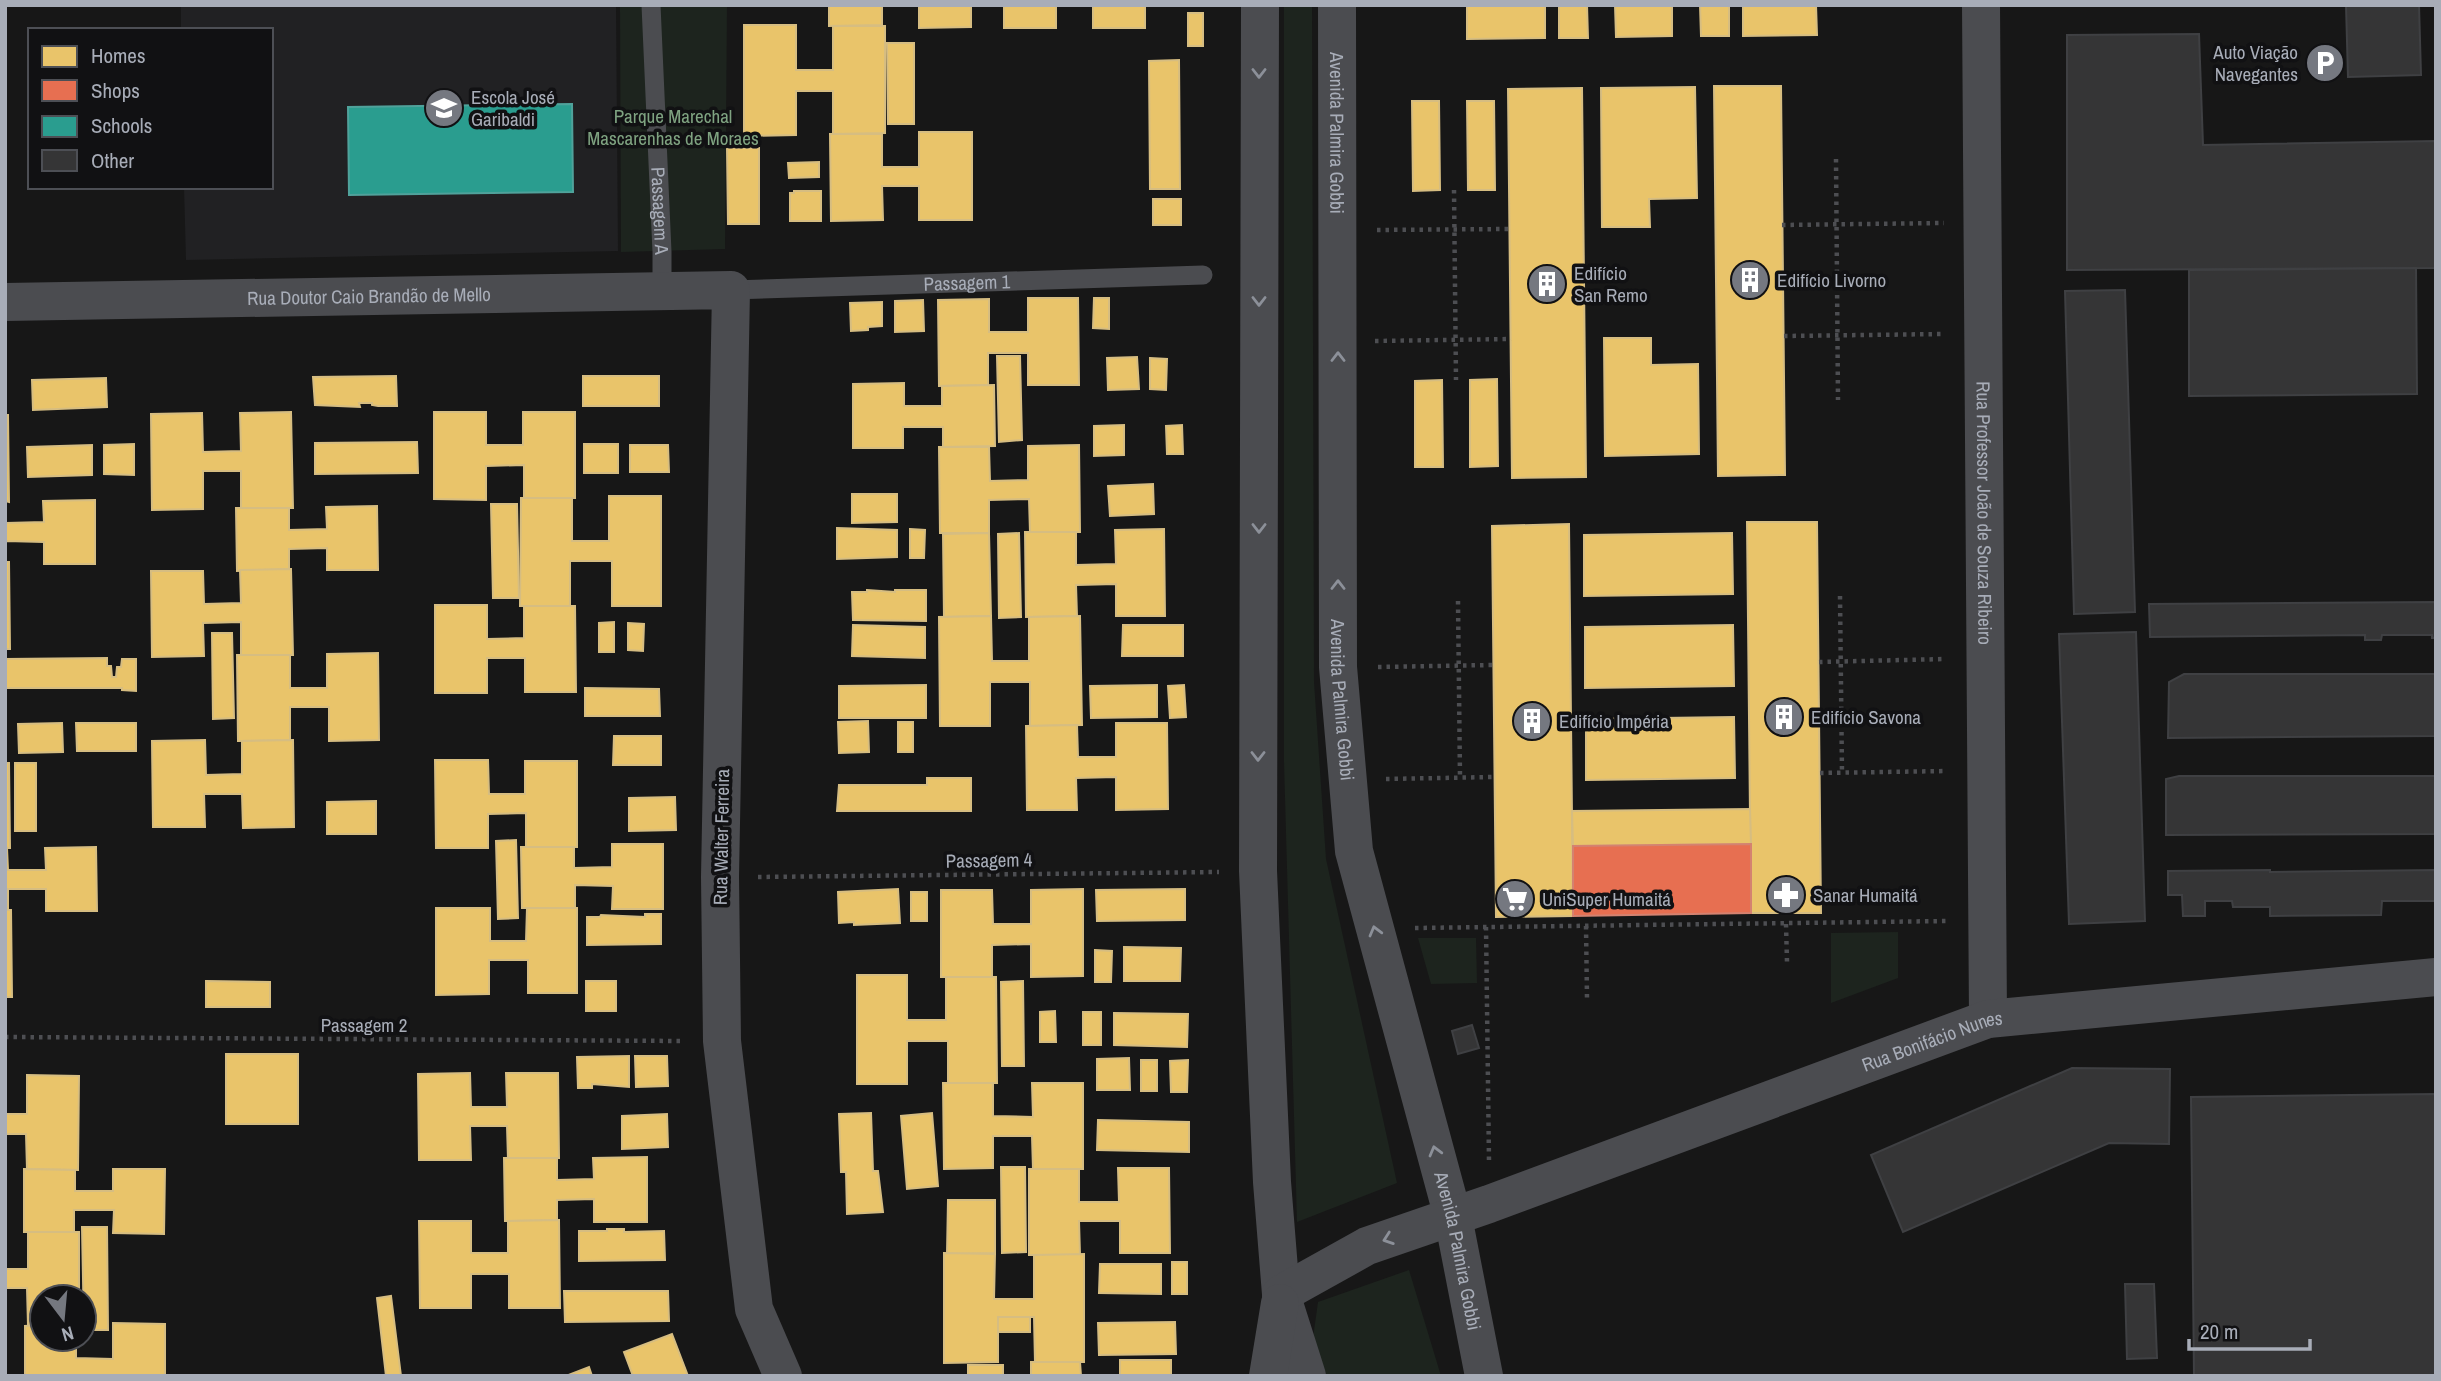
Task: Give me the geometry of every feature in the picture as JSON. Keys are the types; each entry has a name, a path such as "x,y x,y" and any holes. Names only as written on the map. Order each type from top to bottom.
{"street":[{"path":"1259,5 1258,871 1272,1182 1281,1294 1307,1376"},
{"name":"Avenida Palmira Gobbi","path":"1337,5 1338,667 1354,851 1453,1217 1484,1376"},
{"name":"Rua Professor João de Souza Ribeiro","path":"1981,5 1988,1019"},
{"name":"Rua Doutor Caio Brandão de Mello","path":"5,302 731,290"},
{"name":"Rua Walter Ferreira","path":"731,290 720,877 722,1041 754,1309 783,1376"},
{"name":"Rua Bonifácio Nunes","path":"1281,1294 1367,1246 1453,1217 1988,1019 2436,977"},
{"path":"1268,1376 1281,1294"}],"lane":[{"name":"Passagem A","path":"651,5 663,252 662,293"},
{"name":"Passagem 1","path":"731,290 1203,275"}],"path":[{"path":"1836,159 1838,400"},
{"path":"1454,190 1456,380"},
{"path":"1782,225 1983,222"},
{"path":"1385,230 1509,229"},
{"path":"1784,336 1984,333"},
{"path":"1387,341 1511,340"},
{"path":"1840,596 1842,773"},
{"path":"1458,601 1460,778"},
{"path":"1819,662 1986,659"},
{"path":"1390,667 1493,665"},
{"path":"1820,773 1986,771"},
{"path":"1391,779 1494,777"},
{"name":"Passagem 4","path":"720,877 1258,871"},
{"path":"1375,929 1988,921"},
{"path":"1786,924 1787,962"},
{"path":"1586,926 1587,999"},
{"path":"1486,928 1489,1203"},
{"name":"Passagem 2","path":"5,1037 722,1041"}],"shaded area":[{"name":"Escola José Garibaldi","path":"181,5 616,5 618,251 186,260 184,189 273,189 273,28 181,28"}],"green space":[{"name":"Parque Marechal Mascarenhas de Moraes","path":"620,5 727,5 725,249 621,252"},
{"path":"1284,5 1312,5 1314,682 1326,859 1397,1183 1297,1222 1284,762"},
{"path":"1898,932 1898,978 1831,1003 1831,933"},
{"path":"1418,938 1476,938 1477,983 1431,984"},
{"path":"1409,1270 1441,1376 1327,1376 1313,1338 1318,1302"}],"building: Homes":[{"path":"829,5 882,5 882,25 829,26"},
{"path":"919,5 971,5 971,27 919,28"},
{"path":"1004,5 1056,5 1056,28 1004,28"},
{"path":"1093,5 1145,5 1145,28 1093,28"},
{"path":"1467,5 1545,5 1545,38 1467,39"},
{"path":"1559,5 1587,5 1588,38 1559,38"},
{"path":"1615,5 1672,5 1672,36 1616,37"},
{"path":"1700,5 1729,5 1729,36 1701,36"},
{"path":"1743,5 1816,5 1817,35 1743,36"},
{"path":"1188,13 1203,13 1203,46 1188,46"},
{"path":"744,25 796,25 796,70 833,70 833,26 885,26 885,133 833,134 833,91 796,91 796,135 744,136"},
{"path":"887,43 914,43 914,124 888,124"},
{"path":"1179,60 1180,189 1150,189 1149,61"},
{"name":"Edifício Livorno","path":"1714,86 1781,86 1785,475 1718,476"},
{"path":"1695,87 1697,198 1649,199 1650,227 1602,227 1601,88"},
{"name":"Edifício San Remo","path":"1582,88 1586,477 1512,478 1508,89"},
{"path":"1412,101 1439,101 1440,190 1413,191"},
{"path":"1467,101 1494,101 1495,190 1468,190"},
{"path":"919,132 972,132 972,220 919,220 919,186 882,186 883,220 831,221 830,134 882,134 882,167 919,167"},
{"path":"727,148 759,148 759,224 728,224"},
{"path":"819,162 819,177 789,178 788,163"},
{"path":"821,191 821,221 790,221 790,193"},
{"path":"1153,199 1181,199 1181,225 1153,225"},
{"path":"1028,298 1078,298 1079,385 1028,385 1028,353 988,353 988,385 939,386 938,300 989,299 989,332 1028,332"},
{"path":"1094,298 1109,298 1109,329 1093,328"},
{"path":"923,300 924,331 895,332 895,301"},
{"path":"882,302 882,326 851,331 850,303"},
{"path":"1604,338 1651,338 1651,365 1698,364 1699,454 1605,456"},
{"path":"997,356 1020,356 1022,440 999,442"},
{"path":"1137,357 1139,389 1108,390 1107,358"},
{"path":"1150,358 1167,359 1166,390 1150,389"},
{"path":"396,376 397,406 378,406 372,403 359,403 360,407 315,405 313,377"},
{"path":"583,376 659,376 659,406 583,406"},
{"path":"106,378 107,407 33,410 32,380"},
{"path":"1497,379 1498,466 1470,467 1470,380"},
{"path":"1442,380 1443,467 1415,467 1415,381"},
{"path":"904,383 904,406 942,406 942,386 994,385 995,446 943,447 943,427 903,427 903,448 853,448 853,384"},
{"path":"291,412 293,508 241,508 241,471 203,471 203,509 152,510 151,414 202,413 203,452 241,451 240,413"},
{"path":"434,412 486,412 486,445 523,445 523,412 575,412 575,498 524,498 524,465 486,466 486,500 434,499"},
{"path":"5,415 8,415 9,502 5,501"},
{"path":"1124,425 1124,455 1094,456 1094,426"},
{"path":"1182,425 1183,454 1167,454 1166,426"},
{"path":"417,442 418,473 315,474 315,443"},
{"path":"134,444 134,475 104,474 104,445"},
{"path":"584,444 618,444 618,473 584,473"},
{"path":"92,445 92,475 28,477 27,447"},
{"path":"630,445 668,445 669,472 630,472"},
{"path":"1079,445 1080,532 1030,532 1029,499 989,500 989,533 940,533 939,447 989,447 990,481 1028,480 1028,446"},
{"path":"1153,484 1154,514 1110,516 1108,486"},
{"path":"852,494 897,494 897,522 852,523"},
{"path":"609,496 661,496 661,606 612,606 612,561 570,561 570,606 520,606 521,498 572,498 572,541 609,541"},
{"path":"95,500 95,564 44,564 44,542 6,541 5,562 5,514 6,523 44,522 43,501"},
{"path":"491,504 517,504 519,598 493,598"},
{"path":"377,506 378,570 327,570 327,548 289,549 289,569 237,571 236,508 289,508 289,530 327,529 326,507"},
{"name":"Edifício Savona","path":"1747,522 1817,522 1821,913 1751,913"},
{"name":"Edifício Impéria","path":"1569,524 1573,916 1496,917 1492,526"},
{"path":"837,528 897,530 897,557 837,559"},
{"path":"910,529 925,530 924,558 910,558"},
{"path":"1164,529 1165,616 1116,616 1116,584 1076,585 1077,616 1026,617 1025,532 1076,532 1076,565 1116,564 1115,530"},
{"path":"989,533 991,616 944,617 943,534"},
{"path":"1019,533 1021,617 999,618 998,534"},
{"path":"1732,533 1733,594 1584,596 1584,535"},
{"path":"5,562 9,562 10,649 5,649"},
{"path":"291,569 293,655 241,655 241,622 203,623 204,656 152,657 151,571 203,571 204,604 241,603 240,570"},
{"path":"926,590 926,621 853,620 852,592"},
{"path":"435,605 487,605 487,639 524,638 524,606 575,606 576,692 525,692 525,658 487,658 487,693 435,693"},
{"path":"991,616 992,661 1029,661 1029,617 1080,616 1082,725 1030,726 1030,682 990,682 990,726 940,726 939,617"},
{"path":"614,622 614,652 599,652 599,623"},
{"path":"628,623 644,624 643,651 628,650"},
{"path":"853,625 925,627 925,658 852,656"},
{"path":"1123,625 1183,625 1183,656 1122,656"},
{"path":"1733,625 1734,686 1585,688 1585,627"},
{"path":"212,633 232,633 234,718 213,719"},
{"path":"378,653 379,740 329,741 329,707 290,707 290,740 238,741 237,655 290,655 290,688 327,688 327,654"},
{"path":"107,658 112,677 116,677 117,667 121,667 122,659 136,659 136,691 122,688 5,688 5,659"},
{"path":"926,685 926,718 839,718 839,686"},
{"path":"1157,685 1157,717 1091,718 1090,686"},
{"path":"1184,685 1186,717 1170,718 1168,686"},
{"path":"585,688 659,689 660,716 585,716"},
{"path":"1734,717 1735,778 1586,780 1586,719"},
{"path":"868,721 869,752 839,753 838,722"},
{"path":"898,722 913,722 913,752 898,752"},
{"path":"62,723 63,752 19,753 18,724"},
{"path":"76,723 136,723 136,751 77,751"},
{"path":"1116,723 1167,723 1168,809 1116,810 1116,777 1076,778 1077,810 1027,810 1026,726 1077,725 1078,757 1116,757"},
{"path":"614,736 661,736 661,765 613,765"},
{"path":"205,740 206,775 242,774 242,741 293,740 294,827 243,828 242,794 204,794 205,827 153,827 152,741"},
{"path":"435,760 488,760 489,794 525,794 525,761 577,761 577,847 526,847 526,813 488,814 488,848 436,848"},
{"path":"5,763 9,763 10,848 5,849"},
{"path":"15,763 36,763 36,831 15,831"},
{"path":"927,778 971,778 971,811 837,811 839,785 927,785"},
{"path":"675,797 676,830 629,831 629,798"},
{"path":"376,801 376,834 327,834 327,802"},
{"path":"1750,809 1751,844 1573,846 1572,811"},
{"path":"516,840 518,918 498,919 496,841"},
{"path":"612,844 663,844 663,909 612,909 613,886 575,885 575,908 522,908 521,847 574,847 574,868 612,867"},
{"path":"96,847 97,911 46,911 46,889 8,889 8,910 5,910 5,849 7,848 8,870 46,870 45,848"},
{"path":"898,889 900,923 839,923 838,892"},
{"path":"1083,889 1083,976 1031,977 1031,944 992,945 992,977 941,977 941,890 992,890 993,924 1031,924 1031,890"},
{"path":"1185,889 1185,920 1097,921 1096,890"},
{"path":"911,892 927,892 927,921 911,921"},
{"path":"436,908 490,908 490,941 526,941 527,908 577,908 577,993 528,993 528,960 489,960 489,994 436,995"},
{"path":"5,910 11,910 12,997 5,997"},
{"path":"645,914 661,914 661,944 587,945 587,917 645,917"},
{"path":"1124,947 1181,948 1180,981 1124,981"},
{"path":"1095,950 1112,951 1111,982 1095,982"},
{"path":"857,975 907,975 907,1020 946,1020 946,977 996,977 997,1083 948,1083 948,1041 907,1041 907,1084 857,1084"},
{"path":"206,981 270,982 270,1007 206,1007"},
{"path":"586,981 616,981 616,1011 586,1011"},
{"path":"1023,981 1024,1066 1002,1066 1001,982"},
{"path":"1055,1011 1056,1042 1040,1042 1040,1012"},
{"path":"1083,1012 1101,1012 1101,1045 1083,1045"},
{"path":"1114,1013 1188,1014 1187,1047 1114,1045"},
{"path":"226,1054 298,1054 298,1124 226,1124"},
{"path":"629,1056 629,1087 592,1084 592,1088 578,1088 577,1057"},
{"path":"635,1056 667,1056 668,1086 636,1087"},
{"path":"1129,1058 1130,1090 1097,1090 1097,1059"},
{"path":"1141,1060 1157,1060 1157,1091 1141,1091"},
{"path":"1188,1060 1187,1092 1171,1092 1170,1061"},
{"path":"470,1073 471,1107 507,1107 506,1073 558,1073 559,1158 508,1159 507,1126 470,1126 471,1160 419,1160 418,1074"},
{"path":"27,1075 79,1076 78,1170 27,1169 26,1134 5,1134 5,1114 27,1114"},
{"path":"943,1083 993,1083 993,1116 1033,1117 1032,1083 1083,1083 1083,1169 1033,1169 1032,1136 993,1136 993,1168 944,1169"},
{"path":"871,1113 873,1171 878,1171 883,1212 847,1214 846,1172 841,1172 839,1114"},
{"path":"932,1113 938,1186 907,1189 901,1116"},
{"path":"667,1114 668,1147 622,1149 622,1116"},
{"path":"1098,1120 1189,1122 1189,1152 1097,1150"},
{"path":"647,1157 647,1222 594,1222 594,1199 557,1200 557,1220 505,1221 504,1158 557,1158 557,1180 594,1179 593,1158"},
{"path":"1001,1167 1025,1167 1026,1252 1002,1253"},
{"path":"1118,1168 1169,1168 1170,1253 1120,1253 1120,1221 1079,1221 1080,1255 1029,1255 1029,1169 1079,1169 1079,1202 1119,1202"},
{"path":"24,1169 75,1170 75,1191 113,1191 113,1169 165,1169 164,1234 113,1233 114,1210 74,1210 74,1232 24,1232"},
{"path":"948,1200 995,1200 995,1253 947,1254"},
{"path":"559,1220 560,1308 509,1308 509,1274 471,1274 471,1308 420,1308 419,1221 471,1221 471,1253 508,1253 508,1221"},
{"path":"82,1227 107,1227 108,1330 98,1330 98,1283 83,1283"},
{"path":"624,1229 624,1232 664,1231 665,1260 579,1261 579,1231"},
{"path":"28,1232 79,1232 79,1283 28,1283 28,1325 27,1288 5,1288 5,1269 28,1269"},
{"path":"944,1253 995,1254 994,1299 1034,1299 1034,1255 1084,1254 1084,1362 1035,1362 1034,1317 998,1317 998,1362 944,1363"},
{"path":"1172,1262 1187,1262 1187,1294 1172,1294"},
{"path":"1100,1264 1161,1264 1161,1294 1099,1293"},
{"path":"564,1291 668,1291 669,1321 565,1322"},
{"path":"391,1296 401,1376 386,1376 377,1298"},
{"path":"998,1317 1030,1317 1030,1332 998,1332"},
{"path":"1175,1322 1176,1354 1099,1355 1098,1323"},
{"path":"113,1323 165,1324 165,1376 25,1376 25,1326 28,1326 28,1353 76,1353 76,1358 113,1359"},
{"path":"672,1334 688,1376 633,1376 624,1352"},
{"path":"1120,1360 1171,1360 1171,1376 1120,1376"},
{"path":"1031,1362 1080,1362 1081,1376 1031,1376"},
{"path":"968,1365 1003,1365 1003,1376 968,1376"},
{"path":"589,1367 592,1376 566,1376"}],"building: Shops":[{"path":"1751,844 1751,913 1573,916 1573,846"}],"building: Schools":[{"path":"572,104 573,192 349,195 348,107"}],"building: Other":[{"path":"2346,5 2419,5 2421,75 2348,77"},
{"path":"2199,34 2203,145 2436,141 2436,268 2067,270 2067,35"},
{"path":"2416,268 2417,394 2189,396 2189,270"},
{"path":"2125,290 2135,612 2074,614 2065,291"},
{"path":"2436,602 2436,638 2432,638 2432,635 2382,635 2381,640 2365,640 2365,635 2150,637 2149,604"},
{"path":"2136,632 2145,921 2069,924 2059,634"},
{"path":"2184,674 2436,674 2436,736 2168,738 2169,682"},
{"path":"2179,776 2436,776 2436,834 2166,835 2166,779"},
{"path":"2436,870 2436,901 2382,901 2381,915 2270,916 2270,907 2233,907 2232,901 2205,901 2205,916 2183,916 2182,895 2168,895 2168,871"},
{"path":"1472,1025 1479,1048 1458,1054 1452,1031"},
{"path":"2072,1068 2170,1069 2169,1144 2109,1143 1903,1232 1871,1155"},
{"path":"2436,1094 2436,1376 2194,1376 2191,1097"},
{"path":"2125,1284 2154,1284 2157,1358 2127,1359"}],"place":[{"name":"Auto Viação Navegantes","path":"2325,63"},
{"name":"Escola José Garibaldi","path":"444,108"},
{"name":"Edifício Livorno","path":"1750,280"},
{"name":"Edifício San Remo","path":"1547,284"},
{"name":"Edifício Savona","path":"1784,717"},
{"name":"Edifício Impéria","path":"1532,721"},
{"name":"Sanar Humaitá","path":"1786,895"},
{"name":"UniSuper Humaitá","path":"1515,899"}]}
